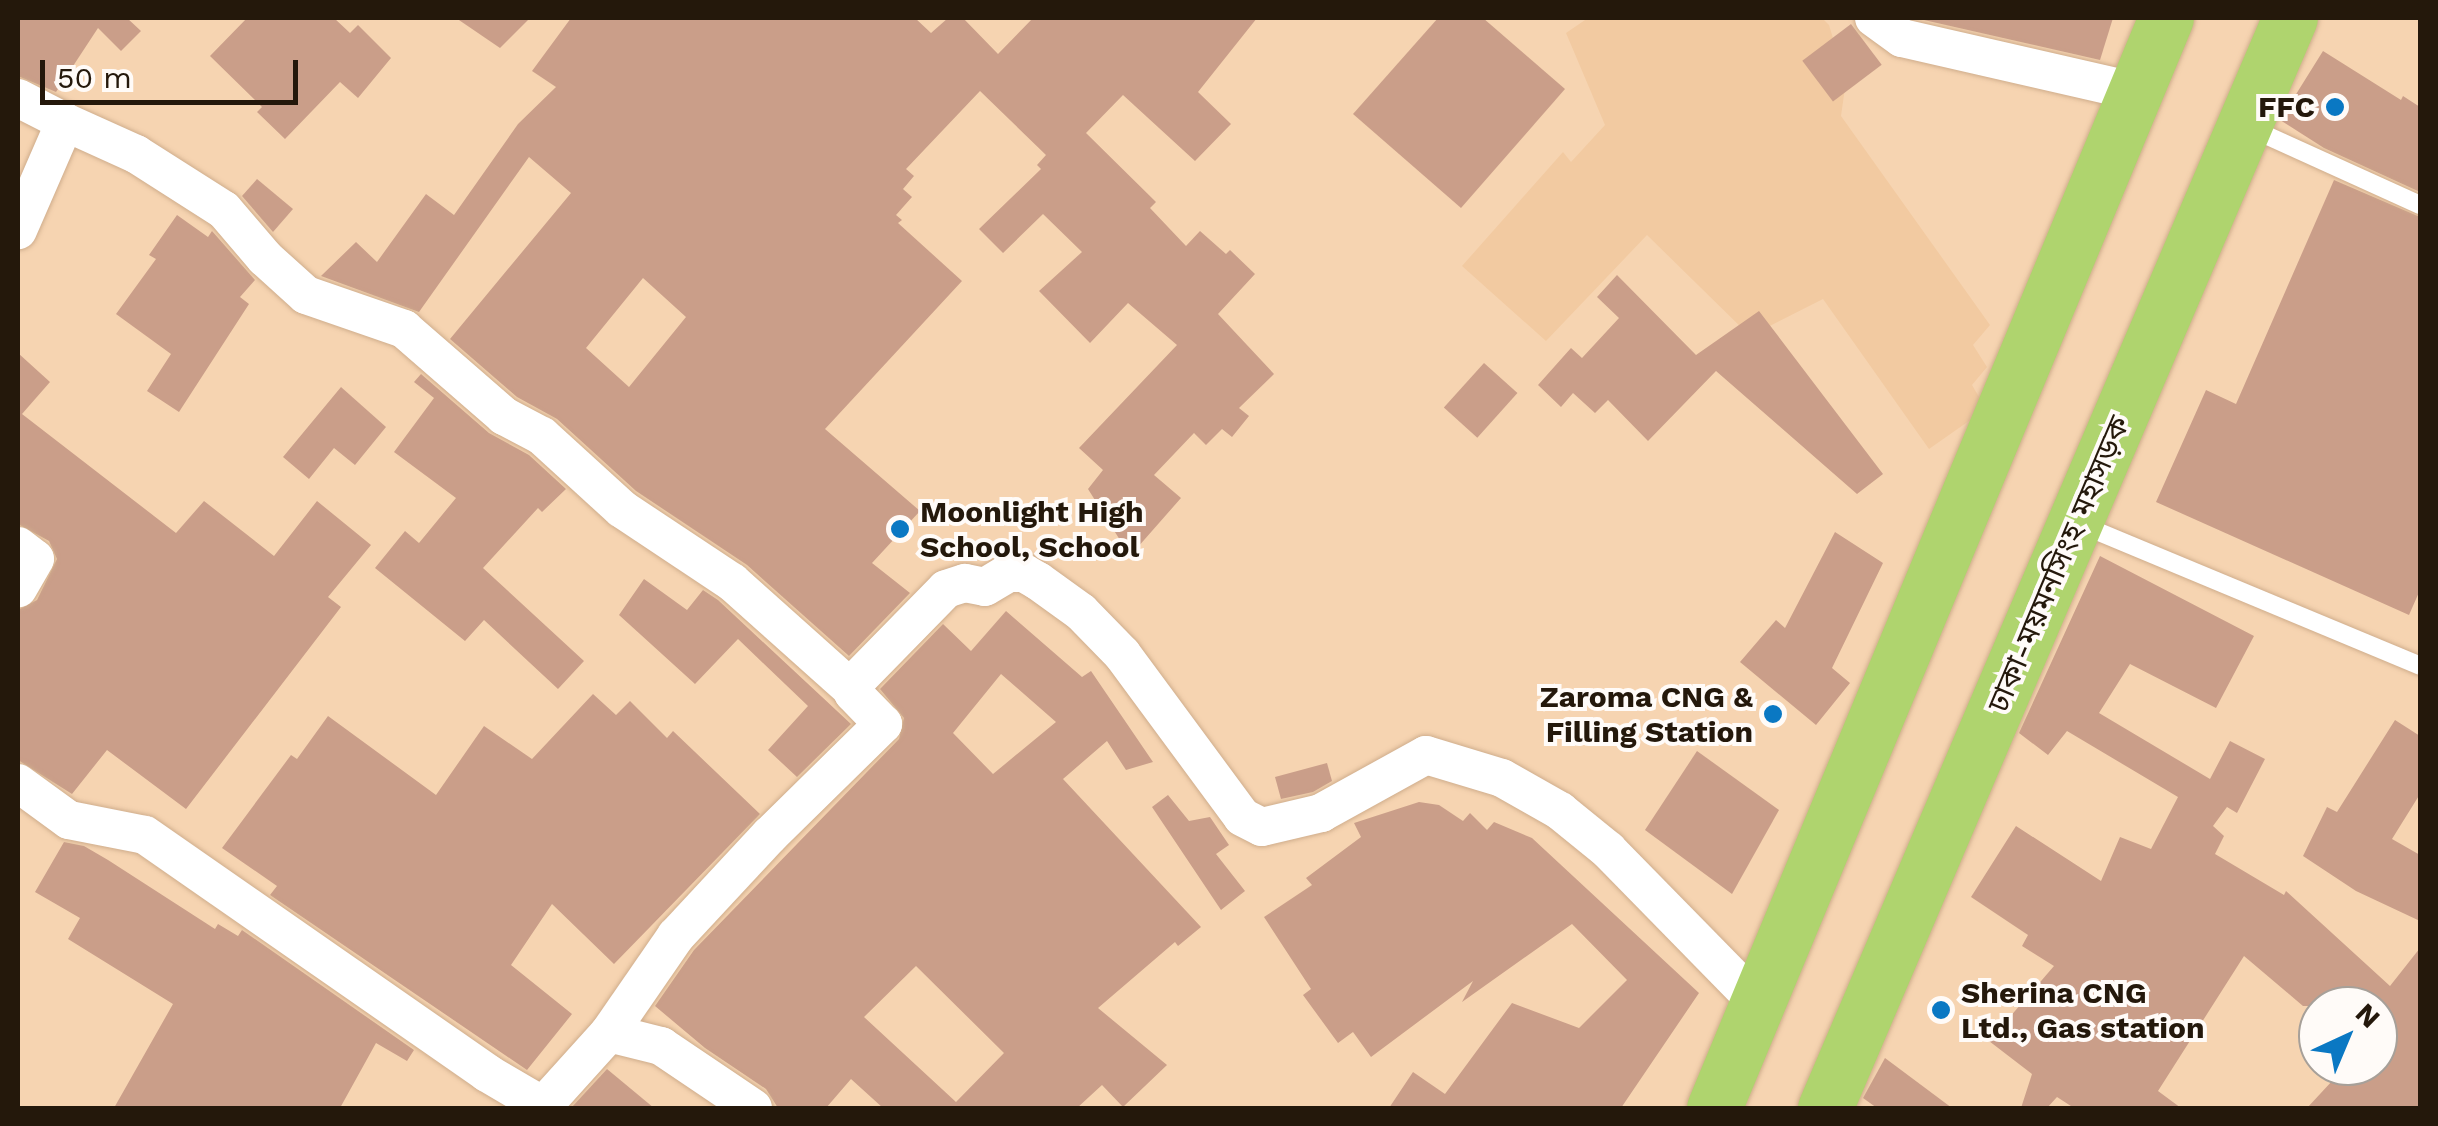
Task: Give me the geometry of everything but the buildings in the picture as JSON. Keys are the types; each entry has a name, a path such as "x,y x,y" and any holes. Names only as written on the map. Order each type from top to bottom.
{"highway":[{"path":"1714,1108 2166,18"},
{"name":"ঢাকা-ময়মনসিংহ মহাসড়ক","path":"1825,1108 2290,18"}],"street":[{"path":"1874,18 1902,38 2138,92"},
{"path":"18,98 136,154 224,210 265,258 306,296 404,329 504,416 542,436 622,509 732,582 853,690 883,724 769,836 676,936 609,1033 543,1106 487,1073 146,835 68,820 18,783"},
{"path":"18,230 65,122"},
{"path":"18,546 35,559 18,588"},
{"path":"853,690 852,685 946,589 965,582 985,587 1008,573 1024,572 1081,612 1122,654 1242,817 1262,827 1321,813 1426,755 1502,778 1560,811 1608,850 1759,1004"},
{"path":"609,1033 661,1046 752,1108"}],"lane":[{"path":"2244,125 2420,205"},
{"path":"2076,522 2420,666"}],"shaded area":[{"path":"1588,18 1822,18 1829,25 1846,81 1841,116 1990,325 1973,345 1987,367 1972,385 1986,409 1929,449 1823,299 1750,336 1647,235 1546,341 1462,266 1563,152 1571,162 1605,125 1566,33"}],"place":[{"name":"FFC","path":"2335,107"},
{"name":"Moonlight High School, School","path":"900,529"},
{"name":"Zaroma CNG & Filling Station","path":"1773,714"},
{"name":"Sherina CNG Ltd., Gas station","path":"1941,1010"}]}
